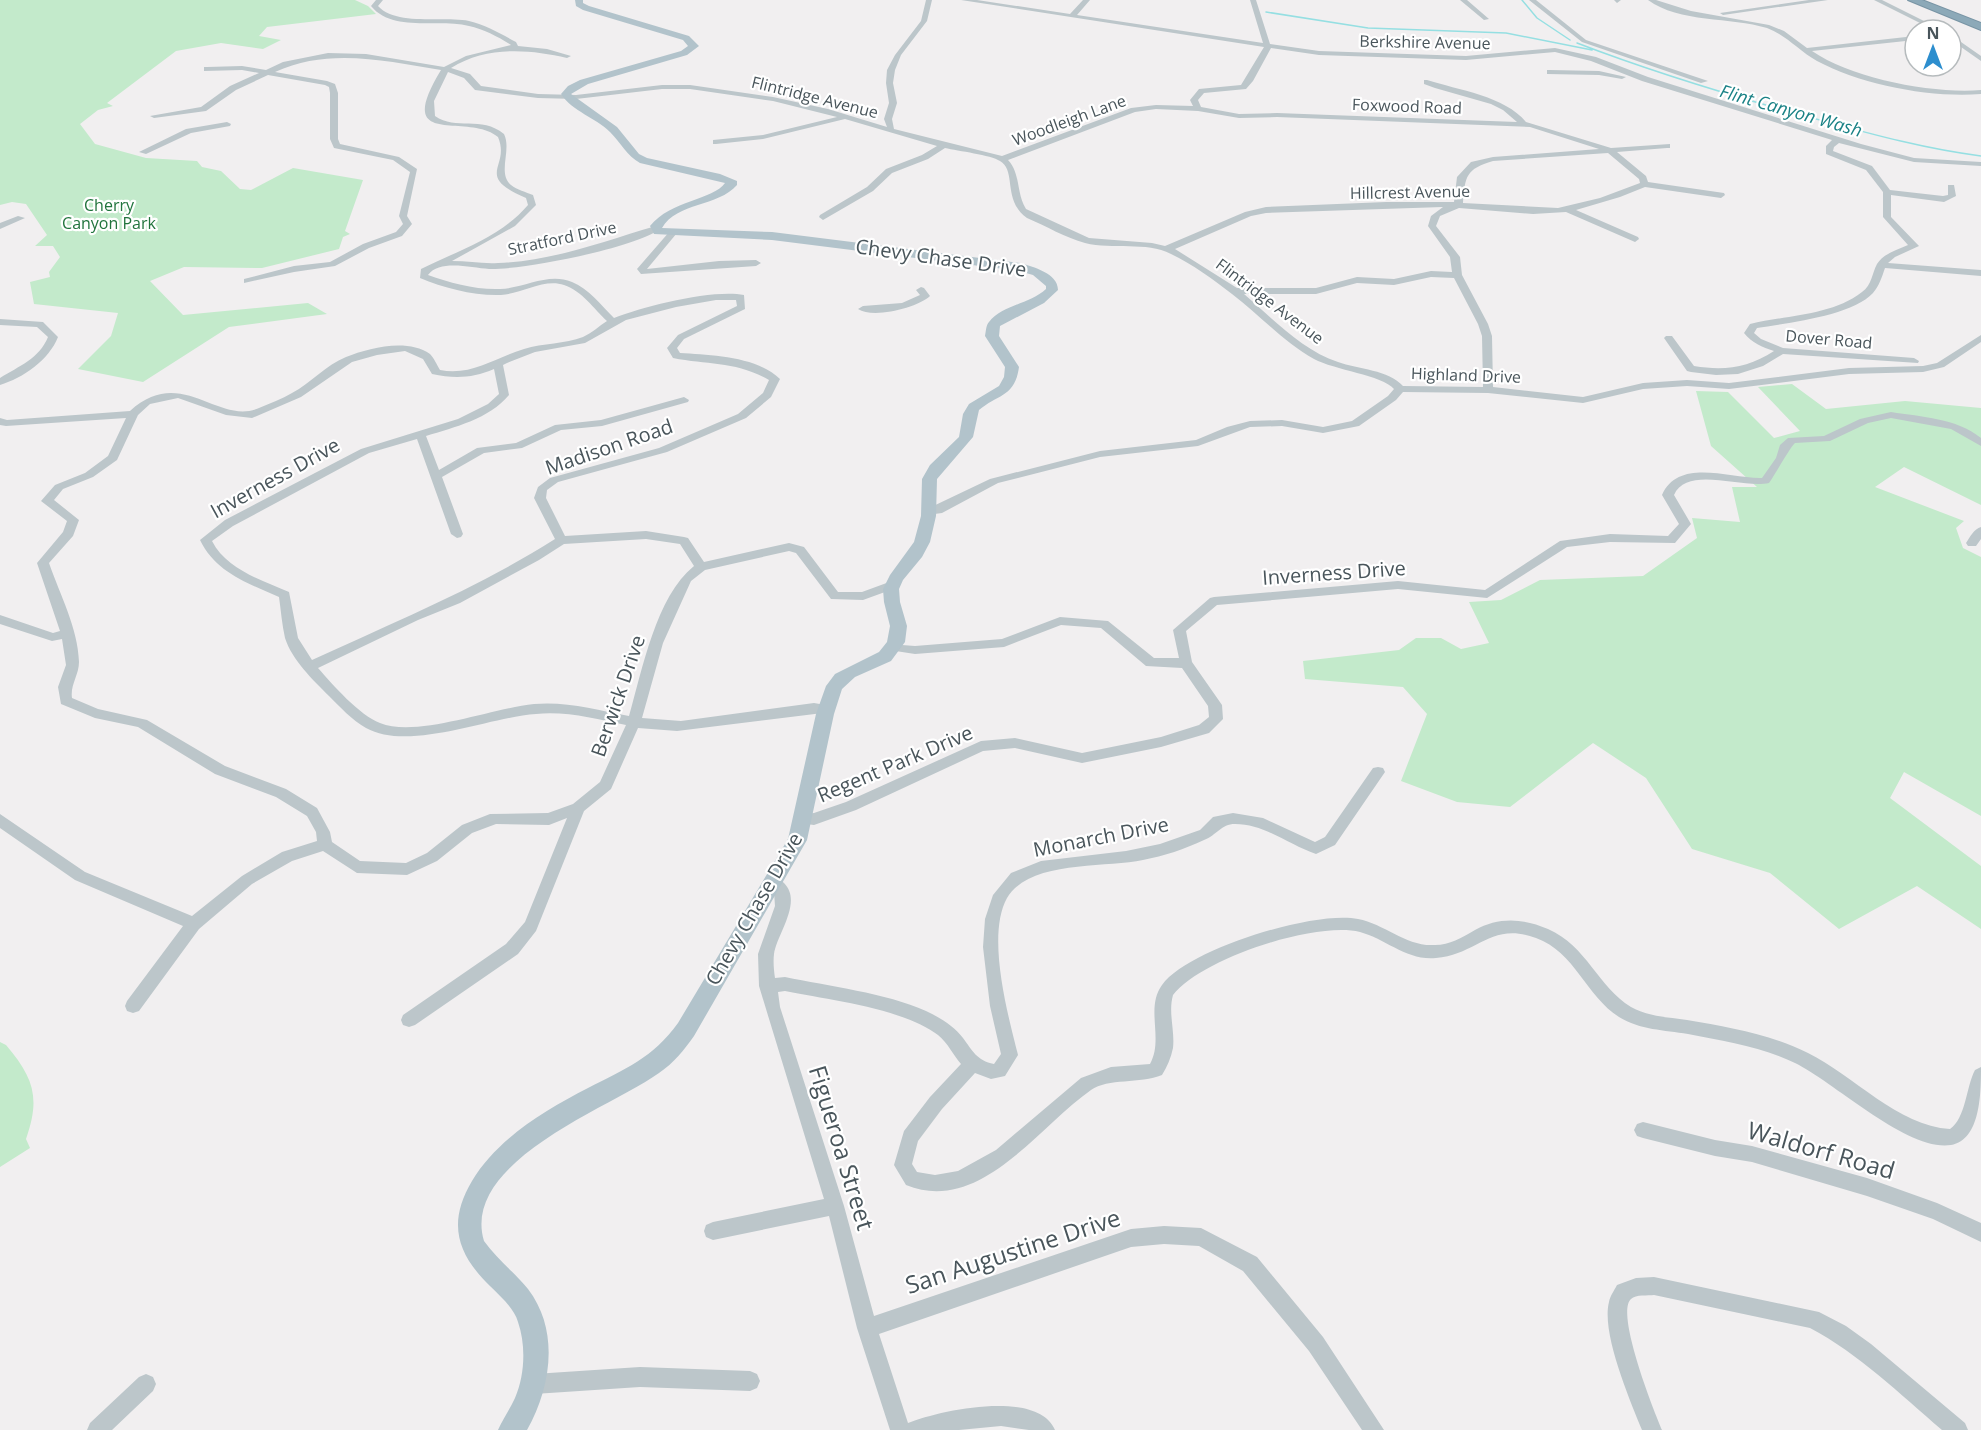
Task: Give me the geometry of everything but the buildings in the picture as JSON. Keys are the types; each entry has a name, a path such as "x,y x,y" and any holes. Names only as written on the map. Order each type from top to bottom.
{"highway":[{"path":"1914,0 1981,25"},
{"path":"1941,0 1974,12"}],"main road":[{"path":"579,0 579,4 586,8 686,38 694,45 684,53 576,86 568,91 567,97 613,129 635,156 644,161 731,181 731,185 726,190 695,200 660,221 656,229"},
{"name":"Chevy Chase Drive","path":"656,229 663,233 722,232 830,243 926,257 1020,267 1037,272 1049,279 1052,290 1048,296 1012,311 994,324 992,336 1009,359 1012,375 1005,388 974,408 970,414 967,436 932,472 928,481 930,504 919,548 892,585"},
{"path":"892,585 890,598 898,614 900,628 894,647"},
{"name":"Chevy Chase Drive","path":"534,1384 535,1340 529,1314 510,1289 488,1269 470,1239 470,1215 479,1191 491,1173 518,1147 558,1118 657,1063 675,1045 797,840 804,819 826,709 835,686 841,678 887,656 894,647"},
{"path":"512,1430 530,1397 534,1384"}],"street":[{"path":"380,0 374,6 381,14 416,21 469,24 514,43 513,48"},
{"path":"889,130 891,127 888,119 894,103 889,89 889,77 894,63 927,19 929,0"},
{"name":"Berkshire Avenue","path":"964,0 1326,54 1466,58 1555,50 1578,54 1645,79 1837,140 1914,160 1981,164"},
{"path":"1072,16 1087,0"},
{"path":"1198,109 1194,100 1202,91 1243,87 1249,81 1268,45 1253,0"},
{"path":"1464,0 1486,19"},
{"path":"1532,0 1588,43 1704,81"},
{"path":"1651,0 1674,9 1770,27 1829,63 1906,86 1946,93 1981,92"},
{"path":"1708,15 1825,0"},
{"path":"1877,0 1914,18"},
{"path":"1806,50 1903,39"},
{"path":"1963,45 1981,58"},
{"path":"567,56 513,48 465,59 446,69 432,97 429,112 431,117 439,122 478,125 494,130 503,142 501,168 503,181 533,201 529,210 520,218 469,250 424,271 423,276 488,292 508,291 543,283 565,282 578,288 613,322 589,338 525,352 473,374 451,377 436,372 427,357 406,348 376,352 348,360 297,395 252,415 230,413 179,395 146,402 133,414 113,458 88,475 59,488 47,501 73,520 69,533 43,563 67,634 73,663 63,688 66,700 95,713 142,723 220,770 281,793 312,812 323,832 325,845 357,867 407,869 432,857 467,829 495,818 549,819 578,808"},
{"name":"Flintridge Avenue","path":"154,116 204,109 233,88 297,60 339,55 366,56 446,69 468,76 478,88 485,90 567,97 662,87 690,87 773,99 1003,159 1012,169 1014,190 1019,206 1030,216 1087,241 1167,249 1184,256 1235,291 1284,333 1316,356 1333,364 1384,378 1394,382 1400,389"},
{"path":"207,69 231,68 268,72 327,83 332,86 334,93 334,139 337,146 358,153 396,157 414,171 404,212 408,224 403,231 366,246 332,264 294,269 247,281"},
{"path":"1550,72 1599,73 1645,79"},
{"path":"1427,82 1503,108 1520,118 1523,124"},
{"name":"Woodleigh Lane","path":"1003,159 1134,110 1156,107 1198,109"},
{"path":"143,152 189,131 227,124 204,109"},
{"name":"Foxwood Road","path":"1198,109 1239,117 1277,115 1523,124 1552,130 1611,151"},
{"path":"716,142 763,137 844,117"},
{"path":"1837,140 1830,146 1829,152 1869,168 1887,192 1887,217 1914,246 1906,251 1890,255 1881,265"},
{"path":"823,217 870,189 889,171 925,157 944,145"},
{"path":"1488,390 1487,336 1484,324 1457,275 1455,257 1432,226 1432,220 1436,214 1458,205 1461,177 1474,164 1493,159 1667,146"},
{"path":"1611,151 1642,178 1644,184 1721,195"},
{"name":"Hillcrest Avenue","path":"1167,249 1248,214 1266,210 1458,205 1534,212 1569,210 1640,188 1644,184"},
{"path":"1887,192 1944,199 1952,196 1951,187"},
{"path":"1569,210 1635,239"},
{"path":"0,226 21,218"},
{"name":"Stratford Drive","path":"436,264 459,262 498,266 548,259 617,244 656,229"},
{"path":"673,233 645,264 642,269 644,272 719,264 756,263"},
{"path":"1881,265 1981,273"},
{"name":"Dover Road","path":"1881,265 1878,280 1865,295 1826,312 1753,326 1749,333 1757,341 1781,351 1940,365"},
{"path":"1235,291 1316,291 1357,280 1394,282 1431,274 1457,275"},
{"path":"863,309 890,308 916,303 925,296 921,290"},
{"name":"Madison Road","path":"561,540 540,498 542,489 555,480 663,450 742,416 767,395 775,379 762,370 739,363 677,356 672,348 681,337 742,307 741,297 731,294 676,304 613,322"},
{"path":"0,322 40,324 53,337 49,350 35,362 0,382"},
{"path":"1669,338 1691,369 1701,371 1752,369 1781,351"},
{"name":"Highland Drive","path":"930,504 954,502 994,481 1055,464 1123,450 1198,443 1250,424 1282,423 1323,430 1355,424 1392,398 1400,389 1488,390 1583,400 1643,386 1687,383 1730,386 1849,371 1923,369 1940,365 1981,338"},
{"name":"Inverness Drive","path":"498,365 504,395 492,406 462,421 365,451 230,523 206,540 210,552 220,562 285,595 295,645 343,702 374,727 390,730 440,728 536,708 591,712 634,722 666,726 721,722 814,708 826,709"},
{"path":"435,476 481,450 518,446 559,427 602,423 684,400"},
{"path":"0,421 6,423 133,414"},
{"name":"Inverness Drive","path":"1186,663 1179,630 1214,601 1398,585 1487,594 1564,544 1610,538 1671,540 1685,524 1682,514 1672,505 1668,495 1672,485 1682,478 1749,483 1765,481 1781,458 1785,445 1792,440 1826,439 1864,421 1892,415 1954,426 1966,431 1981,443"},
{"path":"420,433 457,534"},
{"path":"1972,543 1981,531"},
{"path":"311,666 414,617 456,600 535,557 561,540 646,535 684,541 701,567 789,547 800,550 835,596 863,596 892,585"},
{"name":"Berwick Drive","path":"409,1020 512,949 531,926 578,808 606,785 634,722 657,643 671,608 686,579 701,567"},
{"path":"0,619 52,637 67,634"},
{"path":"894,647 915,650 1004,642 1060,621 1104,624 1151,663 1186,663"},
{"name":"Regent Park Drive","path":"804,819 814,819 851,806 981,746 1015,743 1082,758 1161,742 1204,729 1216,719 1215,705 1186,663"},
{"name":"Monarch Drive","path":"974,1063 986,1071 995,1073 1003,1068 1010,1055 998,1004 990,931 994,908 1017,876 1039,868 1129,857 1170,847 1203,835 1214,828 1218,821 1228,818 1262,821 1316,848 1330,841 1378,772"},
{"path":"0,820 80,876 194,924"},
{"path":"133,1006 194,924 247,880 287,856 325,845"},
{"name":"Figueroa Street","path":"773,882 781,890 783,906 766,954 767,986 835,1206 867,1328 900,1430"},
{"path":"767,986 785,984 877,1003 920,1016 945,1030 958,1044 965,1057 974,1063 936,1103 910,1137 903,1165 912,1179 935,1184 961,1179 1002,1156 1087,1083 1111,1075 1140,1074 1156,1070 1164,1059 1166,1039 1161,1008 1164,1000 1171,984 1198,965 1279,933 1339,922 1360,925 1406,948 1430,952 1445,952 1490,928 1501,926 1519,927 1542,933 1572,952 1617,1006 1635,1018 1647,1022 1718,1032 1780,1049 1825,1070 1916,1130 1938,1137 1958,1135 1964,1129 1974,1091 1981,1075"},
{"name":"Waldorf Road","path":"1643,1130 1715,1148 1752,1154 1867,1187 1937,1212 1981,1233"},
{"path":"713,1231 835,1206"},
{"name":"San Augustine Drive","path":"867,1328 1131,1238 1164,1235 1201,1237 1250,1264 1316,1344 1374,1430"},
{"path":"1652,1430 1631,1372 1617,1319 1618,1304 1624,1292 1636,1287 1678,1290 1812,1319 1839,1333 1864,1351 1958,1430"},
{"path":"534,1384 640,1377 750,1381"},
{"path":"98,1430 146,1384"},
{"path":"915,1430 929,1425 999,1417 1028,1418 1046,1430"}],"green space":[{"name":"Cherry Canyon Park","path":"0,0 355,0 368,6 376,14 267,27 259,36 281,40 263,49 221,43 176,51 107,103 113,106 98,110 80,124 95,144 146,158 197,161 202,167 221,171 240,189 251,190 293,168 363,180 345,231 350,234 343,237 339,249 262,268 184,267 150,281 183,315 308,303 327,314 229,327 143,382 78,369 111,336 118,313 34,304 30,282 50,277 49,272 60,257 53,246 35,246 47,235 26,204 12,202 0,205"},
{"path":"1792,384 1826,409 1905,401 1981,408 1981,505 1904,467 1875,487 1964,521 1956,528 1963,548 1981,557 1981,816 1904,772 1890,798 1981,866 1981,929 1917,886 1839,929 1770,873 1692,849 1646,778 1593,743 1510,807 1457,802 1401,781 1427,714 1403,687 1305,679 1303,661 1399,650 1416,638 1441,638 1461,649 1489,643 1469,602 1501,600 1540,580 1643,576 1697,538 1692,518 1740,522 1732,487 1757,487 1711,446 1696,391 1728,392 1774,438 1800,431 1758,387"},
{"path":"0,1042 6,1045 23,1067 32,1088 33,1111 26,1139 30,1148 0,1167"}],"waterway":[{"path":"1522,0 1537,18 1570,40"},
{"path":"1266,12 1368,28 1506,33 1592,50"},
{"name":"Flint Canyon Wash","path":"1577,43 1666,74 1786,111 1898,140 1981,156"}]}
